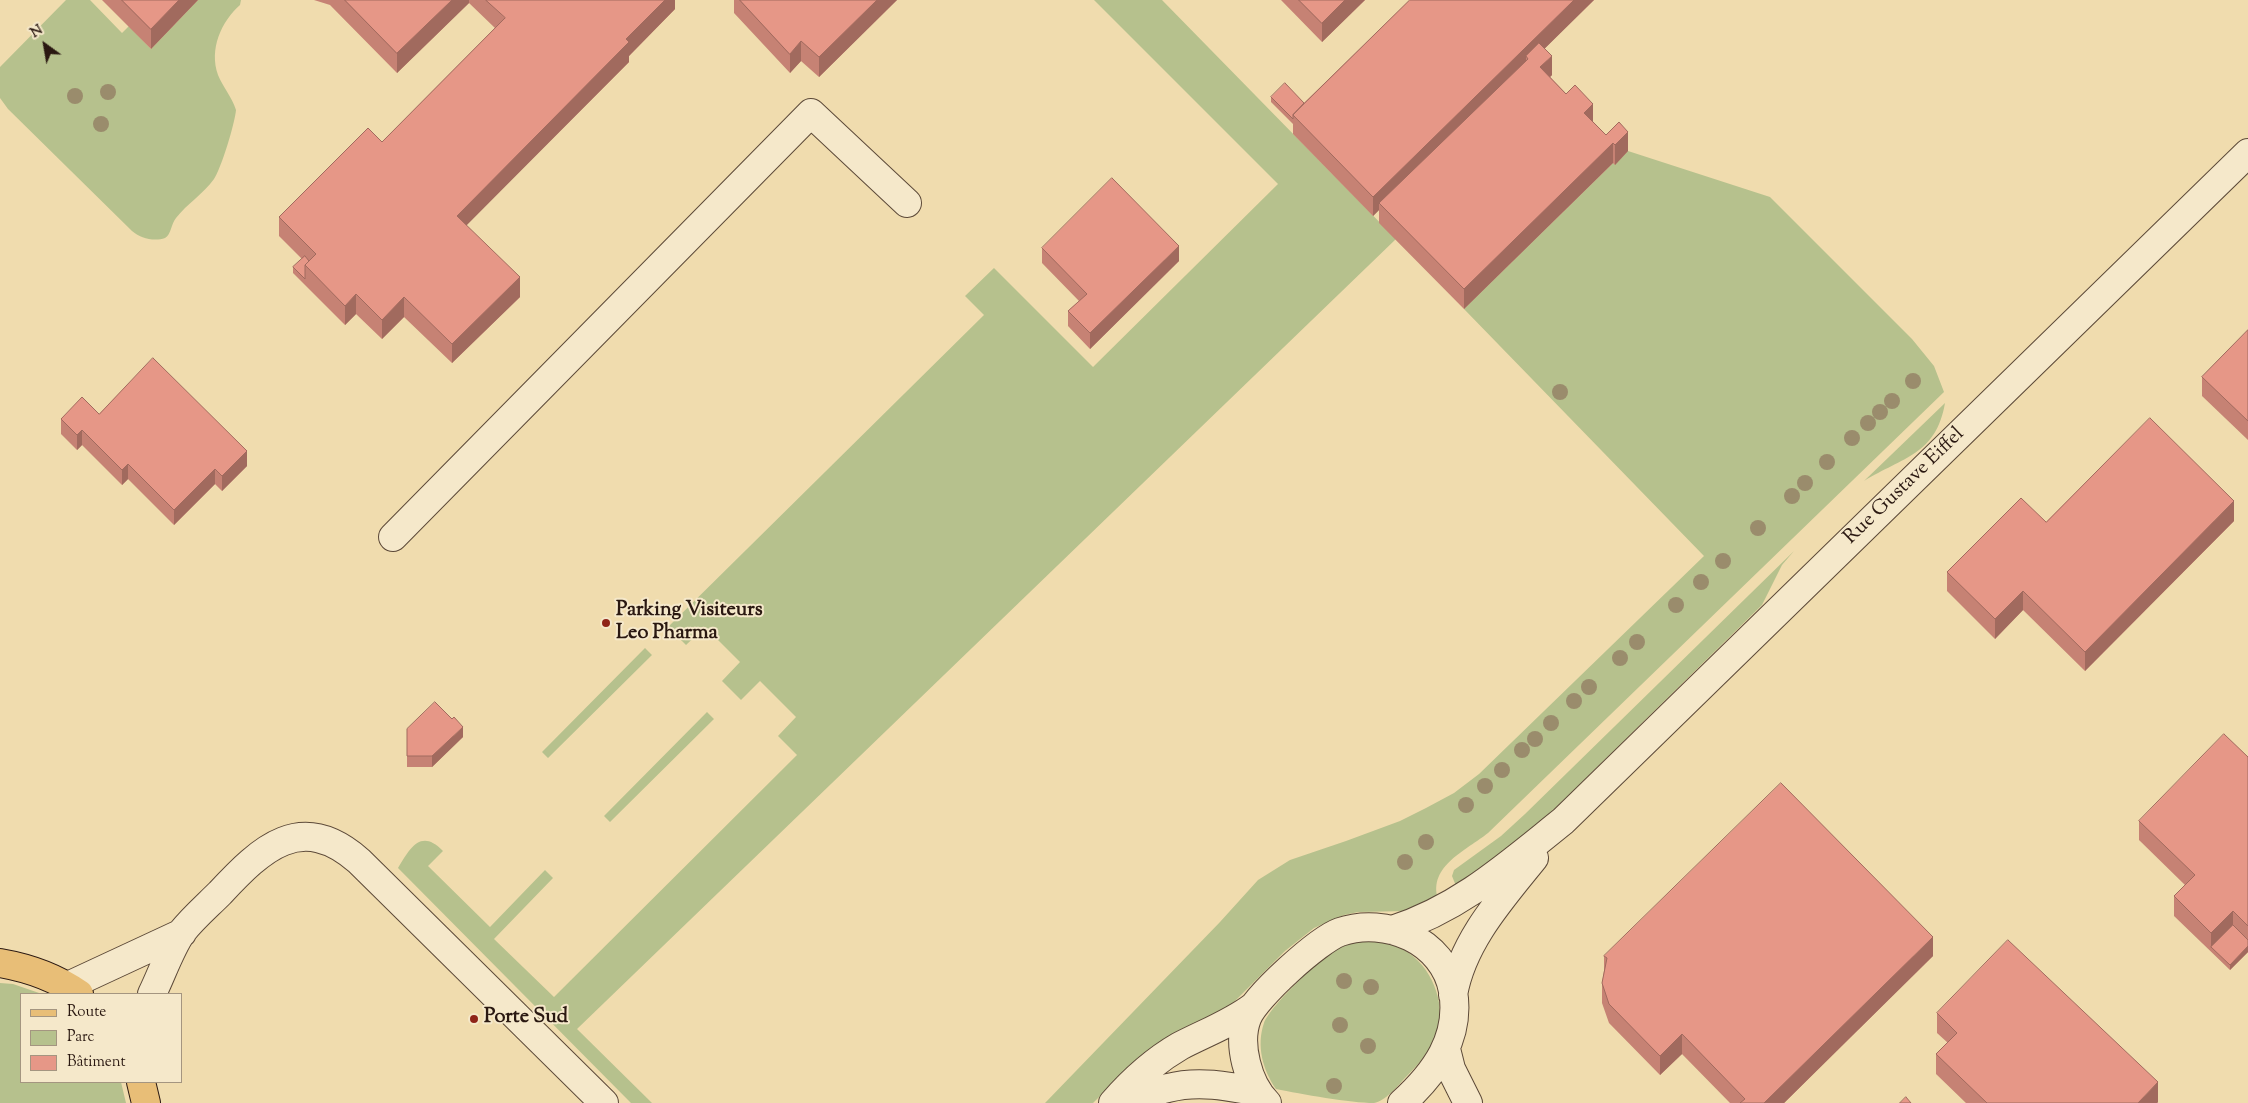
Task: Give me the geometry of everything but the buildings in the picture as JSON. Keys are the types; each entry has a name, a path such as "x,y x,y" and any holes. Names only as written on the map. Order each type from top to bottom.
{"main road":[{"path":"0,963 23,967 46,975 74,990"},
{"path":"141,1083 146,1103"}],"street":[{"path":"393,537 811,113 907,203"},
{"name":"Rue Gustave Eiffel","path":"1392,930 1434,915 1456,902 1483,884 1562,821 2248,153"},
{"name":"Rue Gustave Eiffel","path":"1453,995 1456,978 1470,945 1501,899 1562,821"},
{"path":"152,993 182,933 248,864 269,846 295,838 306,837 341,848 359,861 604,1103"},
{"path":"1113,1103 1142,1072 1158,1060 1234,1020 1254,1006 1301,958 1330,937 1341,932 1366,928 1392,930 1416,938 1430,950 1448,975 1453,995 1452,1031 1446,1049 1432,1072 1402,1103"},
{"path":"74,990 182,933"},
{"path":"1254,1006 1244,1026 1244,1044 1247,1067 1262,1098"},
{"path":"1446,1049 1451,1069 1468,1103"},
{"path":"1123,1103 1169,1087 1198,1084 1222,1085 1262,1098"}],"green space":[{"path":"66,0 90,0 122,33 129,26 151,49 198,0 241,0 240,5 227,19 222,28 218,37 215,55 218,75 236,110 227,146 214,179 176,218 169,234 165,238 147,239 132,231 8,109 0,98 0,67"},
{"path":"1094,0 1162,0 1396,239 577,1029 652,1103 631,1103 398,868 417,843 428,841 435,844 443,851 428,866 490,927 545,870 553,878 494,939 554,997 797,755 778,736 796,717 760,681 741,700 722,681 740,662 705,627 686,645 668,627 984,315 965,296 994,268 1093,367 1278,184"},
{"path":"1628,151 1770,197 1912,339 1934,366 1944,392 1488,833 1451,860 1439,877 1436,887 1438,899 1408,911 1358,912 1344,915 1314,928 1285,951 1225,1011 1135,1062 1093,1103 1045,1103 1220,922 1258,880 1290,860 1400,821 1454,793 1479,774 1704,556 1464,309 1613,163 1615,164"},
{"path":"1945,403 1941,420 1926,444 1916,453 1864,481"},
{"path":"1794,551 1782,565 1762,605 1533,830 1456,886 1452,876 1454,870 1501,836 1525,814"},
{"path":"645,648 652,655 548,758 542,752"},
{"path":"707,712 714,719 610,822 604,816"},
{"path":"1371,941 1396,946 1404,950 1422,965 1429,975 1438,998 1440,1021 1437,1033 1427,1052 1414,1069 1390,1093 1382,1100 1374,1103 1339,1100 1276,1089 1264,1066 1261,1049 1264,1023 1269,1015 1298,981 1333,952 1341,947"},
{"path":"0,983 13,984 39,993 20,993 20,1083 121,1083 126,1103 0,1103"}],"place":[{"name":"Parking Visiteurs Leo Pharma","path":"606,623"},
{"name":"Porte Sud","path":"474,1019"}]}
